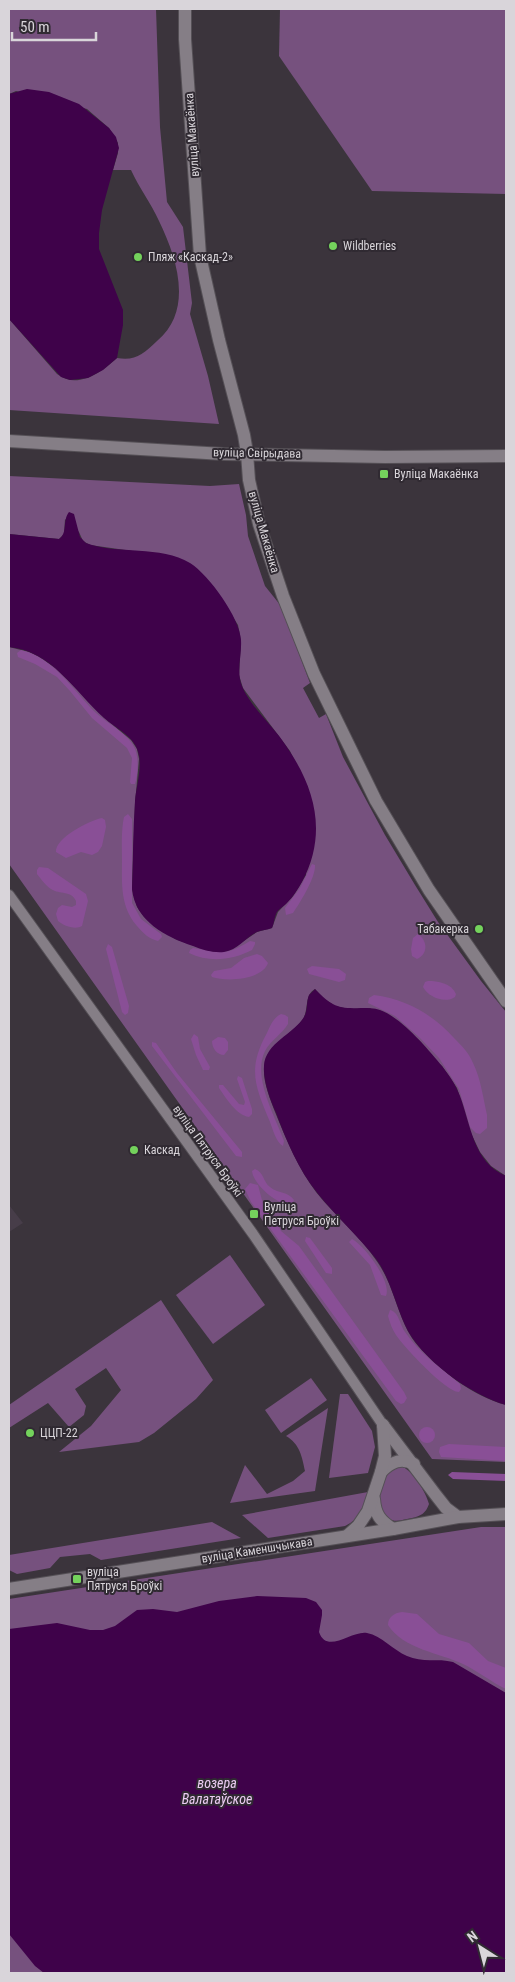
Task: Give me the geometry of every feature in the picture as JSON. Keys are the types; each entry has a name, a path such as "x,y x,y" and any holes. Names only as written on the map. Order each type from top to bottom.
{"street":[{"name":"вуліца Макаёнка","path":"185,9 185,39 200,256 247,453 249,480 259,524 283,596 314,674 376,801 392,824 406,853 429,890 506,1001"},
{"name":"вуліца Свірыдава","path":"9,441 223,454 385,457 506,456"},
{"name":"вуліца Пятруся Броўкі","path":"9,895 253,1234 383,1424"},
{"path":"383,1424 446,1508 458,1517"},
{"path":"347,1536 358,1526 368,1511 374,1495 385,1456 383,1424"},
{"path":"381,1472 388,1465 398,1461 406,1460 414,1464"},
{"path":"424,1523 433,1514 436,1506 435,1494"},
{"path":"374,1495 375,1510 378,1517 393,1529"},
{"name":"вуліца Каменшчыкава","path":"9,1589 393,1529 458,1517 506,1514"}],"shaded area":[{"path":"9,9 156,9 160,127 167,202 183,227 192,303 190,314 208,376 219,424 9,410 9,319 57,374 73,380 81,380 104,369 117,358 124,359 139,356 148,350 168,328 175,314 179,299 179,283 166,236 131,170 113,170 118,153 118,143 109,128 87,109 16,91 9,94"},
{"path":"280,9 506,9 506,194 372,191 279,56"},
{"path":"9,476 210,486 239,484 246,515 248,536 265,586 281,606 310,683 303,688 319,718 326,714 343,757 385,835 438,922 506,1012 506,1176 491,1166 480,1152 470,1131 457,1088 442,1066 370,1008 349,1009 335,1006 323,998 315,989 309,995 303,1019 269,1053 264,1073 267,1090 275,1112 298,1163 316,1192 364,1244 378,1263 412,1338 428,1357 470,1390 506,1405 506,1462 432,1459 9,864 9,647 29,652 56,668 114,726 131,740 137,749 139,759 135,803 132,889 137,907 144,917 175,939 212,952 232,949 257,932 272,928 278,912 293,896 306,875 308,788 290,751 243,688 239,675 241,641 238,625 216,590 175,557 90,545 83,541 79,532 65,519 64,534 59,539 9,534"},
{"path":"21,650 33,654 53,667 96,713 128,739 135,749 137,757 135,784 130,782 132,758 127,748 92,718 57,677 35,664 18,657 17,653"},
{"path":"128,814 132,819 132,903 141,919 161,934 162,937 158,941 146,935 137,926 127,911 125,903 122,886 122,833 124,817"},
{"path":"102,818 105,820 106,827 102,846 98,852 92,855 81,852 66,858 56,852 61,841 74,830"},
{"path":"312,864 315,865 315,870 307,890 293,913 286,915 285,908 300,888"},
{"path":"39,867 48,868 86,894 88,901 82,926 70,927 58,921 56,914 58,908 62,905 72,907 76,905 76,901 71,895 54,891 47,886 37,874"},
{"path":"418,934 424,940 425,951 417,959 412,956 411,949 413,938"},
{"path":"250,941 255,942 252,950 229,958 205,958 189,953 193,948 217,952 228,951"},
{"path":"108,944 112,947 129,1006 128,1013 125,1015 122,1012 106,949"},
{"path":"257,954 262,956 268,963 259,973 235,979 218,979 211,975 214,971 231,968 244,958"},
{"path":"312,966 339,969 346,974 345,980 339,982 309,974 307,969"},
{"path":"425,982 448,985 454,990 455,997 442,1000 429,994 423,987"},
{"path":"374,995 397,1000 418,1009 446,1029 467,1053 478,1075 487,1115 487,1128 480,1134 470,1127 459,1089 439,1058 395,1016 368,1003 369,998"},
{"path":"281,1014 288,1017 288,1024 265,1051 261,1073 266,1096 284,1141 283,1146 275,1136 260,1098 255,1078 255,1067 261,1046 274,1020"},
{"path":"194,1034 198,1037 200,1049 210,1067 209,1070 203,1070 196,1055 191,1039"},
{"path":"218,1037 225,1038 228,1042 228,1050 224,1055 215,1051 213,1046 212,1041"},
{"path":"152,1042 156,1043 177,1073 242,1152 242,1157 236,1156 152,1046"},
{"path":"238,1076 242,1078 252,1109 252,1114 249,1117 236,1110 219,1088 219,1085 223,1085 239,1104 244,1105 245,1102 237,1079"},
{"path":"255,1169 260,1172 270,1187 292,1197 294,1200 292,1204 280,1202 268,1194 253,1176 252,1171"},
{"path":"250,1183 258,1185 263,1204 273,1215 281,1231 299,1246 404,1392 407,1398 404,1403 401,1404 396,1401 251,1202 245,1189"},
{"path":"9,1205 23,1223 9,1232"},
{"path":"306,1237 310,1238 332,1268 332,1274 326,1273 305,1241"},
{"path":"352,1239 364,1249 376,1265 385,1282 386,1296 381,1295 370,1265 349,1242"},
{"path":"230,1255 265,1305 213,1344 176,1295"},
{"path":"161,1300 213,1380 196,1399 154,1433 139,1442 59,1452 91,1426 121,1390 106,1368 75,1389 86,1406 84,1415 69,1427 48,1403 9,1428 9,1405"},
{"path":"390,1310 395,1313 405,1332 417,1347 460,1384 461,1389 459,1392 435,1377 400,1341 388,1316"},
{"path":"311,1378 327,1400 281,1433 265,1410"},
{"path":"340,1394 348,1394 372,1431 375,1447 368,1473 329,1478"},
{"path":"328,1408 315,1491 230,1503 245,1465 267,1494 293,1481 305,1471 297,1447 286,1436"},
{"path":"424,1427 430,1427 435,1432 433,1441 424,1443 419,1438 419,1432"},
{"path":"449,1444 506,1447 506,1461 441,1457 440,1447"},
{"path":"401,1466 410,1472 418,1482 429,1504 421,1515 395,1521 385,1516 380,1503 380,1495 386,1474 391,1469"},
{"path":"452,1472 506,1474 506,1481 453,1479 448,1475"},
{"path":"368,1492 361,1512 355,1520 345,1526 268,1538 242,1515"},
{"path":"212,1522 241,1538 101,1560 90,1554 60,1557 50,1568 17,1574 9,1570 9,1555"},
{"name":"возера Валатаўское","path":"481,1527 506,1527 506,1973 9,1973 9,1599"},
{"path":"402,1612 417,1614 439,1634 469,1643 488,1661 506,1668 506,1689 463,1664 403,1640 388,1625 392,1616"}],"water":[{"path":"27,89 49,92 79,104 109,128 116,137 119,148 102,210 99,249 123,310 123,325 117,358 103,370 88,378 70,380 61,377 9,319 9,94"},
{"path":"69,512 74,514 80,537 86,543 111,549 153,552 178,557 190,563 206,577 229,609 239,631 241,646 239,675 242,686 255,707 282,740 310,791 316,826 315,844 302,882 287,903 277,912 272,928 257,932 229,951 208,951 173,938 154,926 139,910 134,900 132,889 135,801 140,764 136,746 133,741 104,718 50,664 24,650 9,647 9,534 59,539 63,534"},
{"path":"315,989 335,1005 380,1010 406,1027 430,1051 450,1077 460,1096 475,1142 486,1162 506,1176 506,1405 492,1400 463,1384 448,1374 422,1350 412,1338 405,1325 381,1266 318,1194 299,1165 289,1145 267,1090 264,1066 269,1051 294,1029 304,1017 309,995"},
{"name":"возера Валатаўское","path":"257,1596 306,1598 316,1602 322,1610 319,1632 323,1639 328,1641 334,1642 361,1633 367,1633 378,1637 413,1658 453,1662 506,1693 506,1973 44,1973 35,1966 9,1934 9,1629 57,1623 90,1630 103,1630 115,1626 137,1610 153,1609 177,1612 219,1601"}],"place":[{"name":"Wildberries","path":"333,246"},
{"name":"Пляж «Каскад-2»","path":"138,257"},
{"name":"Вуліца Макаёнка","path":"384,474"},
{"name":"Табакерка","path":"479,929"},
{"name":"Каскад","path":"134,1150"},
{"name":"Вуліца Петруся Броўкі","path":"254,1214"},
{"name":"ЦЦП-22","path":"30,1433"},
{"name":"вуліца Пятруся Броўкі","path":"77,1579"}]}
